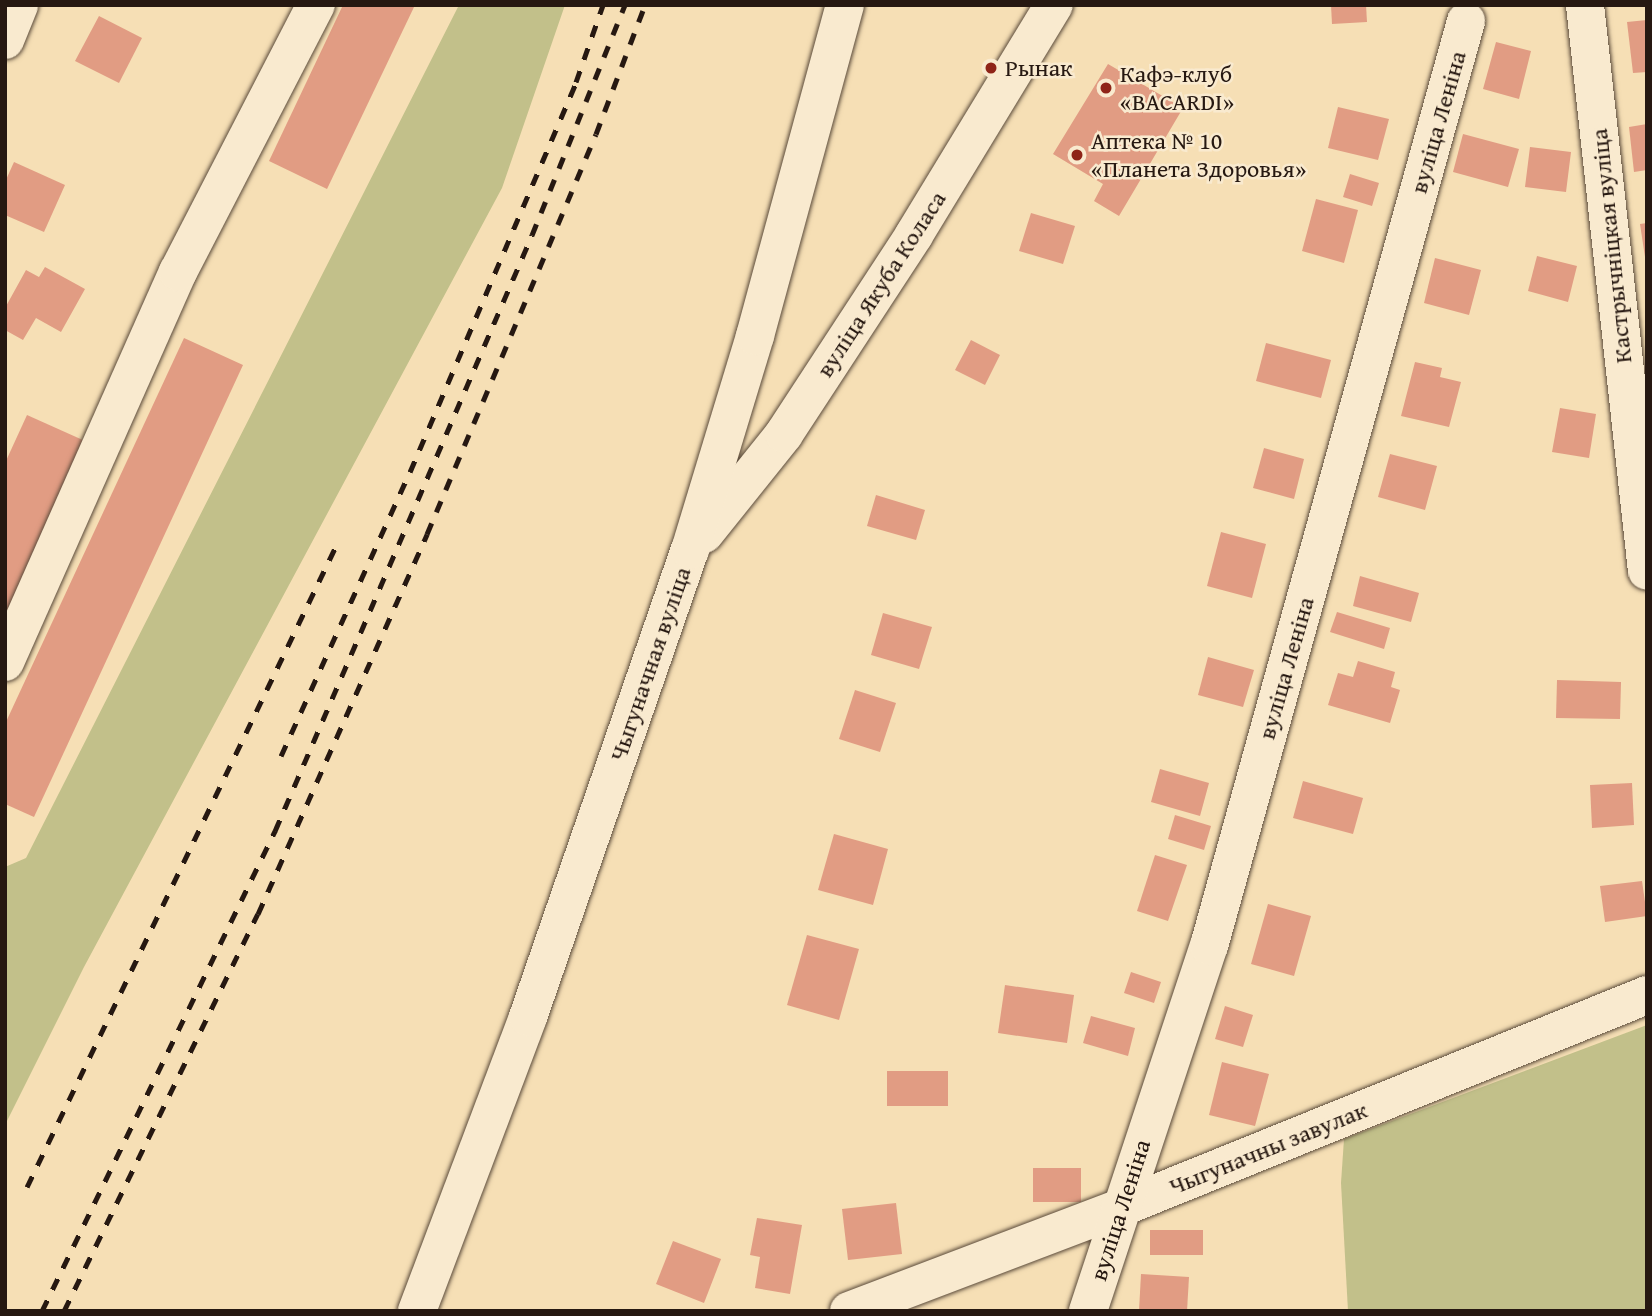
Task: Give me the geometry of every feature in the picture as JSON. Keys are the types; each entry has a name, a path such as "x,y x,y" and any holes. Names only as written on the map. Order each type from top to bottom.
{"street":[{"path":"5,40 19,5"},
{"path":"5,662 178,272 316,5"},
{"name":"Чыгуначная вуліца","path":"416,1311 528,1017 690,550 732,414 845,5"},
{"name":"вуліца Якуба Коласа","path":"690,550 784,435 914,235 1054,5"},
{"name":"Кастрычніцкая вуліца","path":"1586,5 1647,571"},
{"name":"вуліца Леніна","path":"1088,1311 1209,946 1466,20"},
{"path":"732,414 784,435"},
{"name":"Чыгуначны завулак","path":"849,1311 1120,1208 1647,995"}],"shaded area":[{"path":"459,5 565,5 502,188 84,967 5,1125 5,867 26,858"},
{"path":"1647,1025 1647,1311 1348,1311 1341,1183 1344,1139"}],"building":[{"path":"343,5 415,5 327,189 269,161"},
{"path":"1331,5 1366,5 1367,22 1332,24"},
{"path":"99,16 142,38 119,83 75,61"},
{"path":"1647,20 1647,72 1633,73 1627,22"},
{"path":"1496,42 1531,51 1519,99 1483,89"},
{"path":"1108,64 1183,108 1119,216 1094,201 1103,184 1053,154"},
{"path":"1338,107 1389,119 1378,160 1328,148"},
{"path":"1647,124 1647,170 1634,172 1629,127"},
{"path":"1463,134 1519,149 1508,187 1453,172"},
{"path":"1530,147 1571,152 1566,192 1525,187"},
{"path":"14,162 65,185 44,232 5,215 5,182"},
{"path":"1350,174 1379,183 1372,206 1343,197"},
{"path":"1316,199 1358,210 1344,263 1302,251"},
{"path":"1031,213 1075,226 1063,264 1019,251"},
{"path":"1647,223 1647,257 1645,257 1640,224"},
{"path":"1537,256 1577,266 1568,302 1528,291"},
{"path":"1435,258 1481,270 1469,315 1424,303"},
{"path":"45,267 85,289 61,332 36,318 23,340 5,330 5,308 26,270 39,277"},
{"path":"184,338 243,365 34,817 5,804 5,724"},
{"path":"971,340 1000,355 985,385 955,370"},
{"path":"1266,343 1331,360 1321,398 1256,381"},
{"path":"1415,362 1442,368 1440,377 1461,382 1449,427 1401,416"},
{"path":"1560,408 1596,414 1589,458 1552,452"},
{"path":"27,415 85,441 5,621 5,463"},
{"path":"1264,448 1304,459 1294,499 1253,488"},
{"path":"1390,454 1437,466 1425,510 1378,497"},
{"path":"876,495 925,510 916,540 867,526"},
{"path":"1221,532 1266,544 1252,598 1207,586"},
{"path":"1360,576 1419,593 1411,622 1353,606"},
{"path":"1337,612 1390,628 1384,649 1330,632"},
{"path":"883,613 932,627 919,669 871,655"},
{"path":"1208,657 1254,670 1243,707 1198,695"},
{"path":"1358,661 1395,672 1391,687 1400,690 1390,723 1328,705 1338,673 1353,677"},
{"path":"1557,680 1621,682 1620,719 1556,718"},
{"path":"855,690 896,703 880,752 839,739"},
{"path":"1160,769 1209,783 1200,816 1151,802"},
{"path":"1303,781 1363,798 1353,834 1293,818"},
{"path":"1632,783 1634,825 1592,828 1590,785"},
{"path":"1175,815 1211,826 1204,850 1168,839"},
{"path":"834,834 888,849 873,905 818,890"},
{"path":"1155,855 1187,865 1168,921 1137,911"},
{"path":"1642,881 1647,916 1605,922 1600,886"},
{"path":"1268,904 1311,916 1294,976 1251,964"},
{"path":"807,935 859,949 839,1020 787,1005"},
{"path":"1131,972 1161,982 1154,1003 1124,993"},
{"path":"1005,985 1074,995 1067,1043 998,1033"},
{"path":"1225,1006 1253,1015 1243,1047 1215,1039"},
{"path":"1091,1016 1135,1028 1128,1056 1083,1043"},
{"path":"1222,1062 1269,1074 1255,1126 1209,1115"},
{"path":"887,1071 948,1071 948,1106 887,1106"},
{"path":"1033,1168 1081,1168 1081,1202 1033,1202"},
{"path":"896,1203 902,1254 848,1260 842,1209"},
{"path":"757,1218 802,1225 790,1294 755,1288 760,1257 750,1255"},
{"path":"1150,1230 1203,1230 1203,1255 1150,1255"},
{"path":"673,1241 721,1259 704,1303 656,1284"},
{"path":"1141,1274 1189,1277 1187,1311 1139,1311"}],"railway":[{"path":"281,756 410,472 576,82 603,5"},
{"path":"42,1311 275,831 532,235 625,5"},
{"path":"64,1311 258,914 427,534 596,134 645,5"},
{"path":"27,1187 336,546"}],"place":[{"name":"Рынак","path":"991,68"},
{"name":"Кафэ-клуб «BACARDI»","path":"1106,88"},
{"name":"Аптека № 10 «Планета Здоровья»","path":"1077,155"}]}
